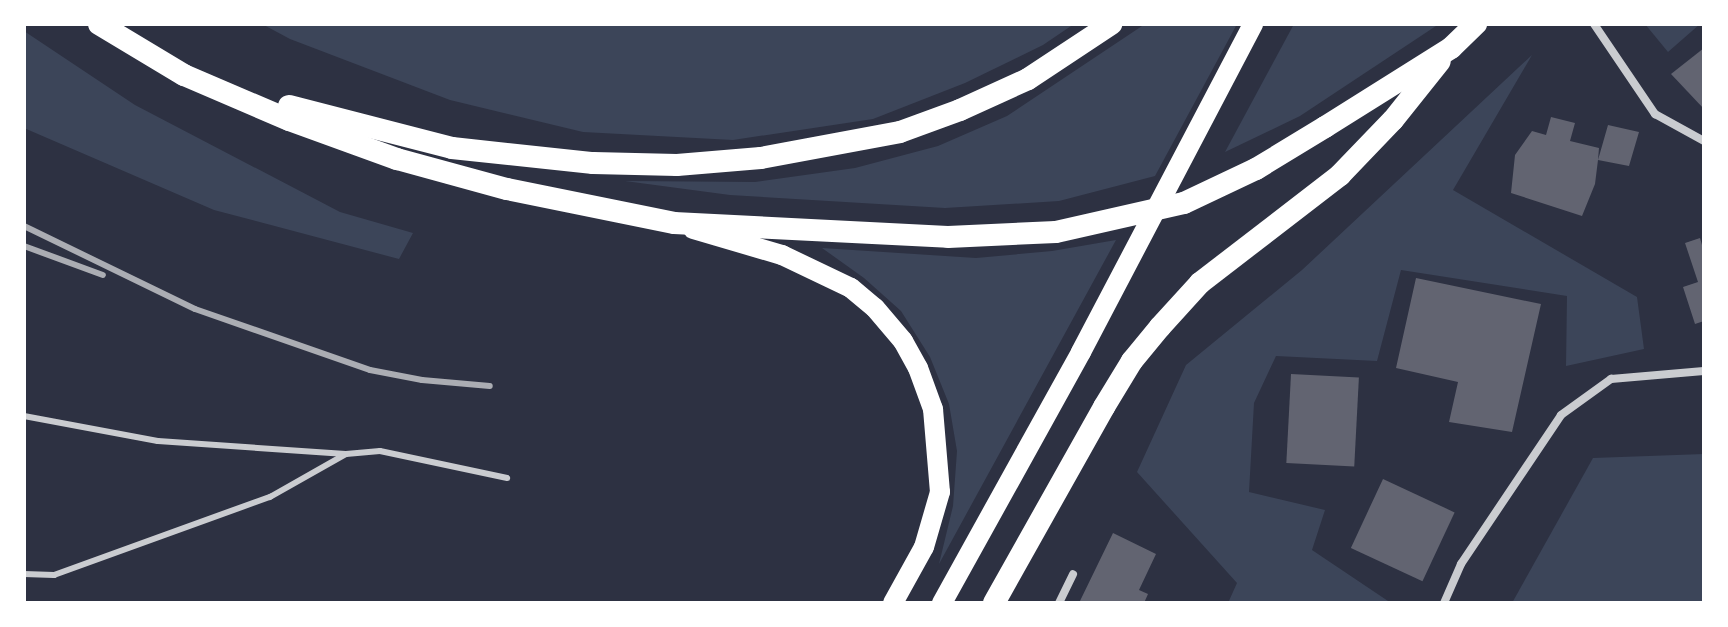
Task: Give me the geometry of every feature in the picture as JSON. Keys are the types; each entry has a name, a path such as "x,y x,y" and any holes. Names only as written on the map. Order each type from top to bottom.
{"highway":[{"path":"99,24 184,75 289,120 397,159 507,189 674,223 948,237 1056,232 1125,219 1184,203 1256,169 1451,48"},
{"path":"184,75 452,148 593,163 677,165 761,158 900,132 960,110 1028,79 1111,24"},
{"path":"994,603 1104,407 1160,327 1200,283 1340,175 1393,120 1451,48 1476,24"}],"main road":[{"path":"942,603 1081,352 1253,24"},
{"path":"674,223 782,255 819,271 851,288 875,308 903,341 918,368 933,409 940,492 924,547 893,603"}],"street":[{"path":"1594,24 1655,114 1704,141"},
{"path":"1444,603 1461,564 1561,415 1611,379 1704,371"},
{"path":"1059,603 1073,574"}],"lane":[{"path":"24,416 158,441 346,454 380,451 507,478"},
{"path":"24,574 54,575 270,497 346,454"}],"shaded area":[{"path":"262,24 1074,24 1043,45 965,83 873,119 733,140 583,132 450,100 290,39"},
{"path":"1145,24 1237,24 1155,176 1059,201 945,208 730,195 625,181 755,182 855,168 938,146 1007,116"},
{"path":"1294,24 1439,24 1300,116 1225,152"},
{"path":"1645,24 1700,24 1668,52"},
{"path":"24,31 135,105 340,212 413,233 399,259 214,210 24,128"},
{"path":"1532,55 1453,190 1637,297 1644,349 1566,366 1567,296 1401,270 1377,361 1276,356 1254,403 1249,492 1325,510 1312,550 1391,603 1228,603 1237,583 1137,472 1186,365 1302,270"},
{"path":"1116,240 939,564 953,506 957,451 949,404 930,357 901,311 864,278 822,248 976,258 1052,251"},
{"path":"1704,454 1704,603 1512,603 1593,458"}],"building":[{"path":"1704,48 1704,109 1671,74"},
{"path":"1551,117 1575,123 1570,141 1599,148 1595,184 1582,216 1511,193 1515,155 1532,131 1546,135"},
{"path":"1608,125 1639,132 1629,166 1598,160"},
{"path":"1700,238 1704,252 1704,321 1695,324 1683,287 1698,282 1685,243"},
{"path":"1416,278 1541,304 1512,432 1449,422 1458,382 1396,368"},
{"path":"1291,374 1359,378 1354,466 1286,463"},
{"path":"1383,479 1455,512 1422,581 1351,548"},
{"path":"1113,533 1156,554 1139,590 1148,594 1144,603 1079,603"}],"railway":[{"path":"24,226 195,309 370,370 422,380 490,386"},
{"path":"24,246 103,275"}]}
